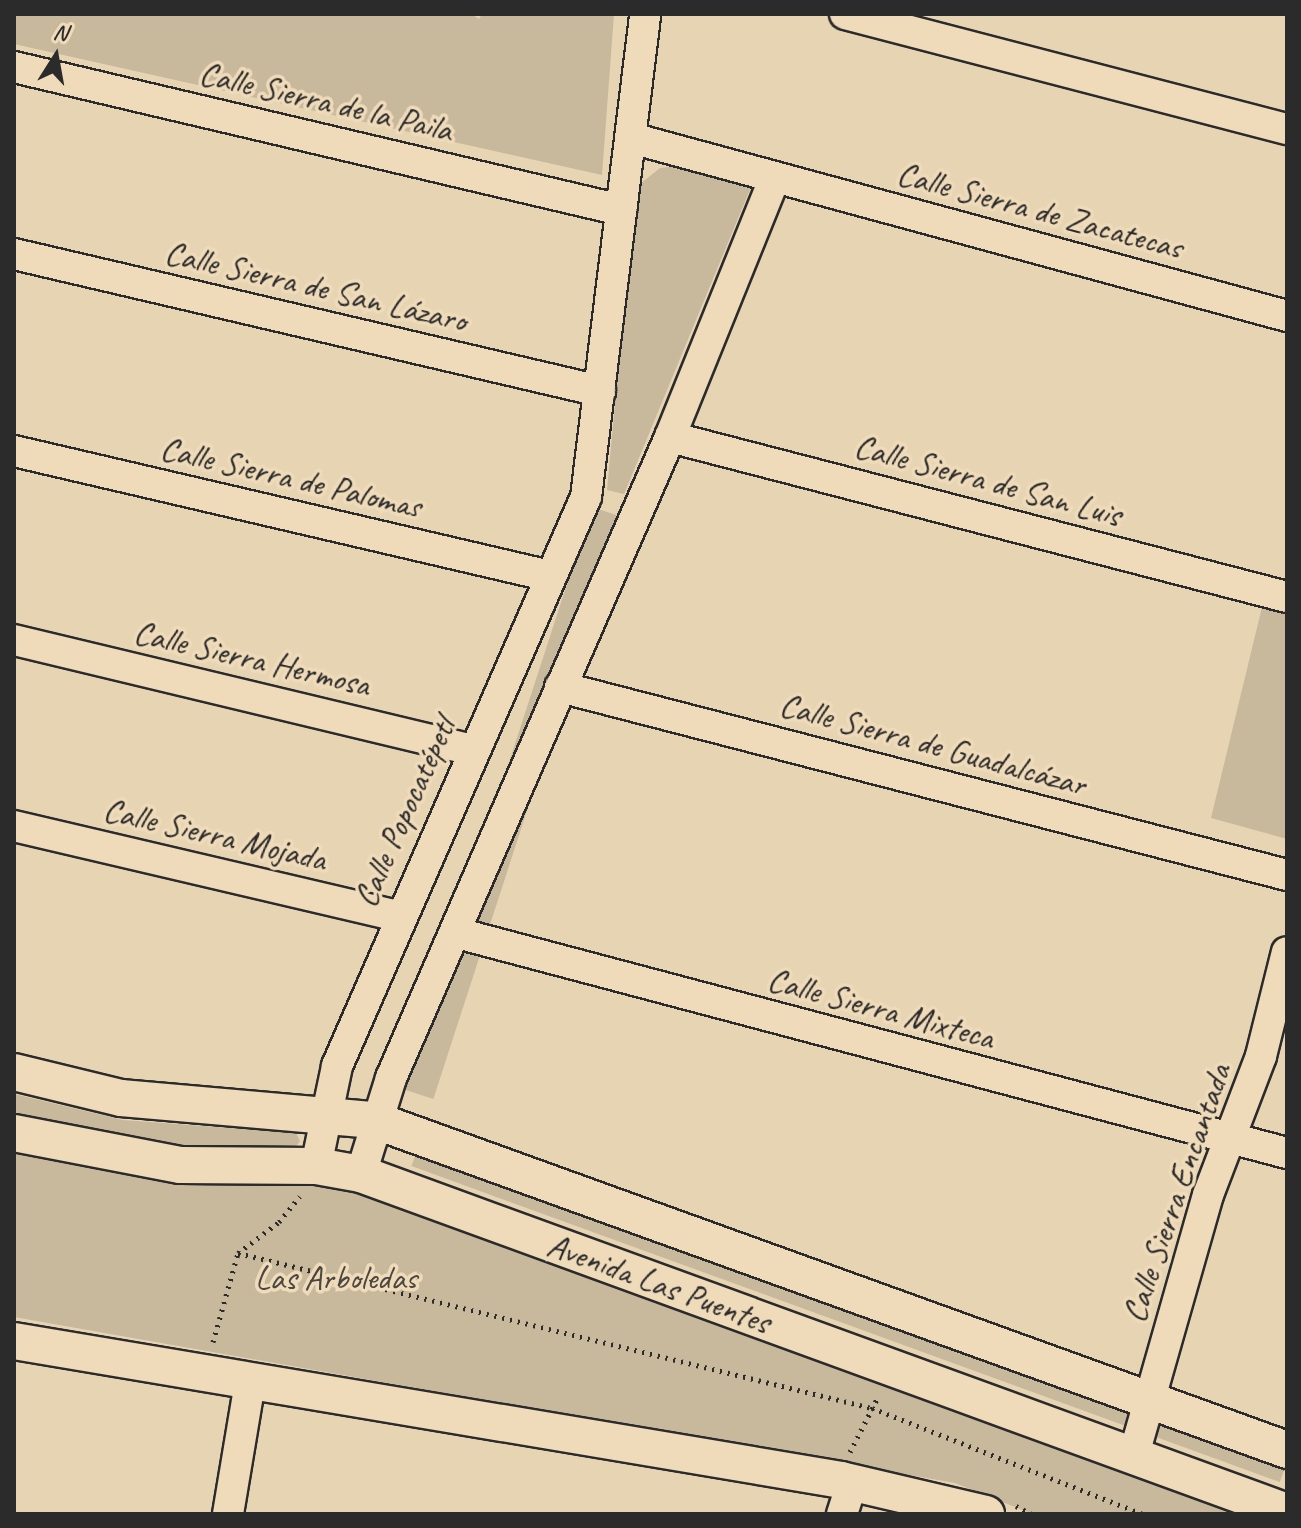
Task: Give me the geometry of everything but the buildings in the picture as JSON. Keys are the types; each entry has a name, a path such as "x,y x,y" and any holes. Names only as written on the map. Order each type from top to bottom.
{"street":[{"name":"Calle Popocatépetl","path":"316,1166 337,1066 399,916 586,497 645,14"},
{"path":"845,14 1287,129"},
{"name":"Calle Sierra de la Paila","path":"14,67 621,210"},
{"path":"361,1174 374,1120 670,437 774,179 631,138"},
{"name":"Calle Sierra de Zacatecas","path":"774,179 1287,316"},
{"name":"Calle Sierra de San Lázaro","path":"14,254 600,391"},
{"name":"Calle Sierra de San Luis","path":"670,437 1287,597"},
{"name":"Calle Sierra de Palomas","path":"14,451 550,576"},
{"path":"586,497 634,518"},
{"name":"Calle Sierra Hermosa","path":"14,640 473,750"},
{"name":"Calle Sierra de Guadalcázar","path":"560,687 1287,875"},
{"name":"Calle Sierra Mojada","path":"14,826 399,916"},
{"name":"Calle Sierra Mixteca","path":"457,933 1287,1153"},
{"name":"Calle Sierra Encantada","path":"1133,1458 1208,1195 1233,1138 1287,952"},
{"name":"Avenida Las Puentes","path":"14,1072 121,1098 374,1120 1287,1450"},
{"name":"Avenida Las Puentes","path":"14,1133 180,1165 316,1166 361,1174 1287,1512"},
{"path":"14,1341 845,1492 986,1514"},
{"path":"228,1514 250,1382"}],"path":[{"path":"210,1350 238,1253 279,1222 313,1180 316,1166"},
{"path":"238,1253 872,1408 1143,1514"},
{"path":"845,1492 872,1408 882,1388"}],"green space":[{"path":"14,14 471,14 479,19 482,14 614,14 602,175 14,44"},
{"path":"706,163 751,187 624,494 607,490 635,188 660,168"},
{"path":"592,507 622,517 433,1099 403,1089"},
{"path":"1262,607 1287,614 1287,839 1211,818"},
{"path":"14,1094 123,1120 296,1133 300,1141 294,1149 206,1154 14,1120"},
{"name":"Las Arboledas","path":"14,1143 365,1188 1252,1514 1032,1514 955,1483 14,1317"},
{"path":"417,1151 1285,1467 1280,1482 412,1166"}]}
